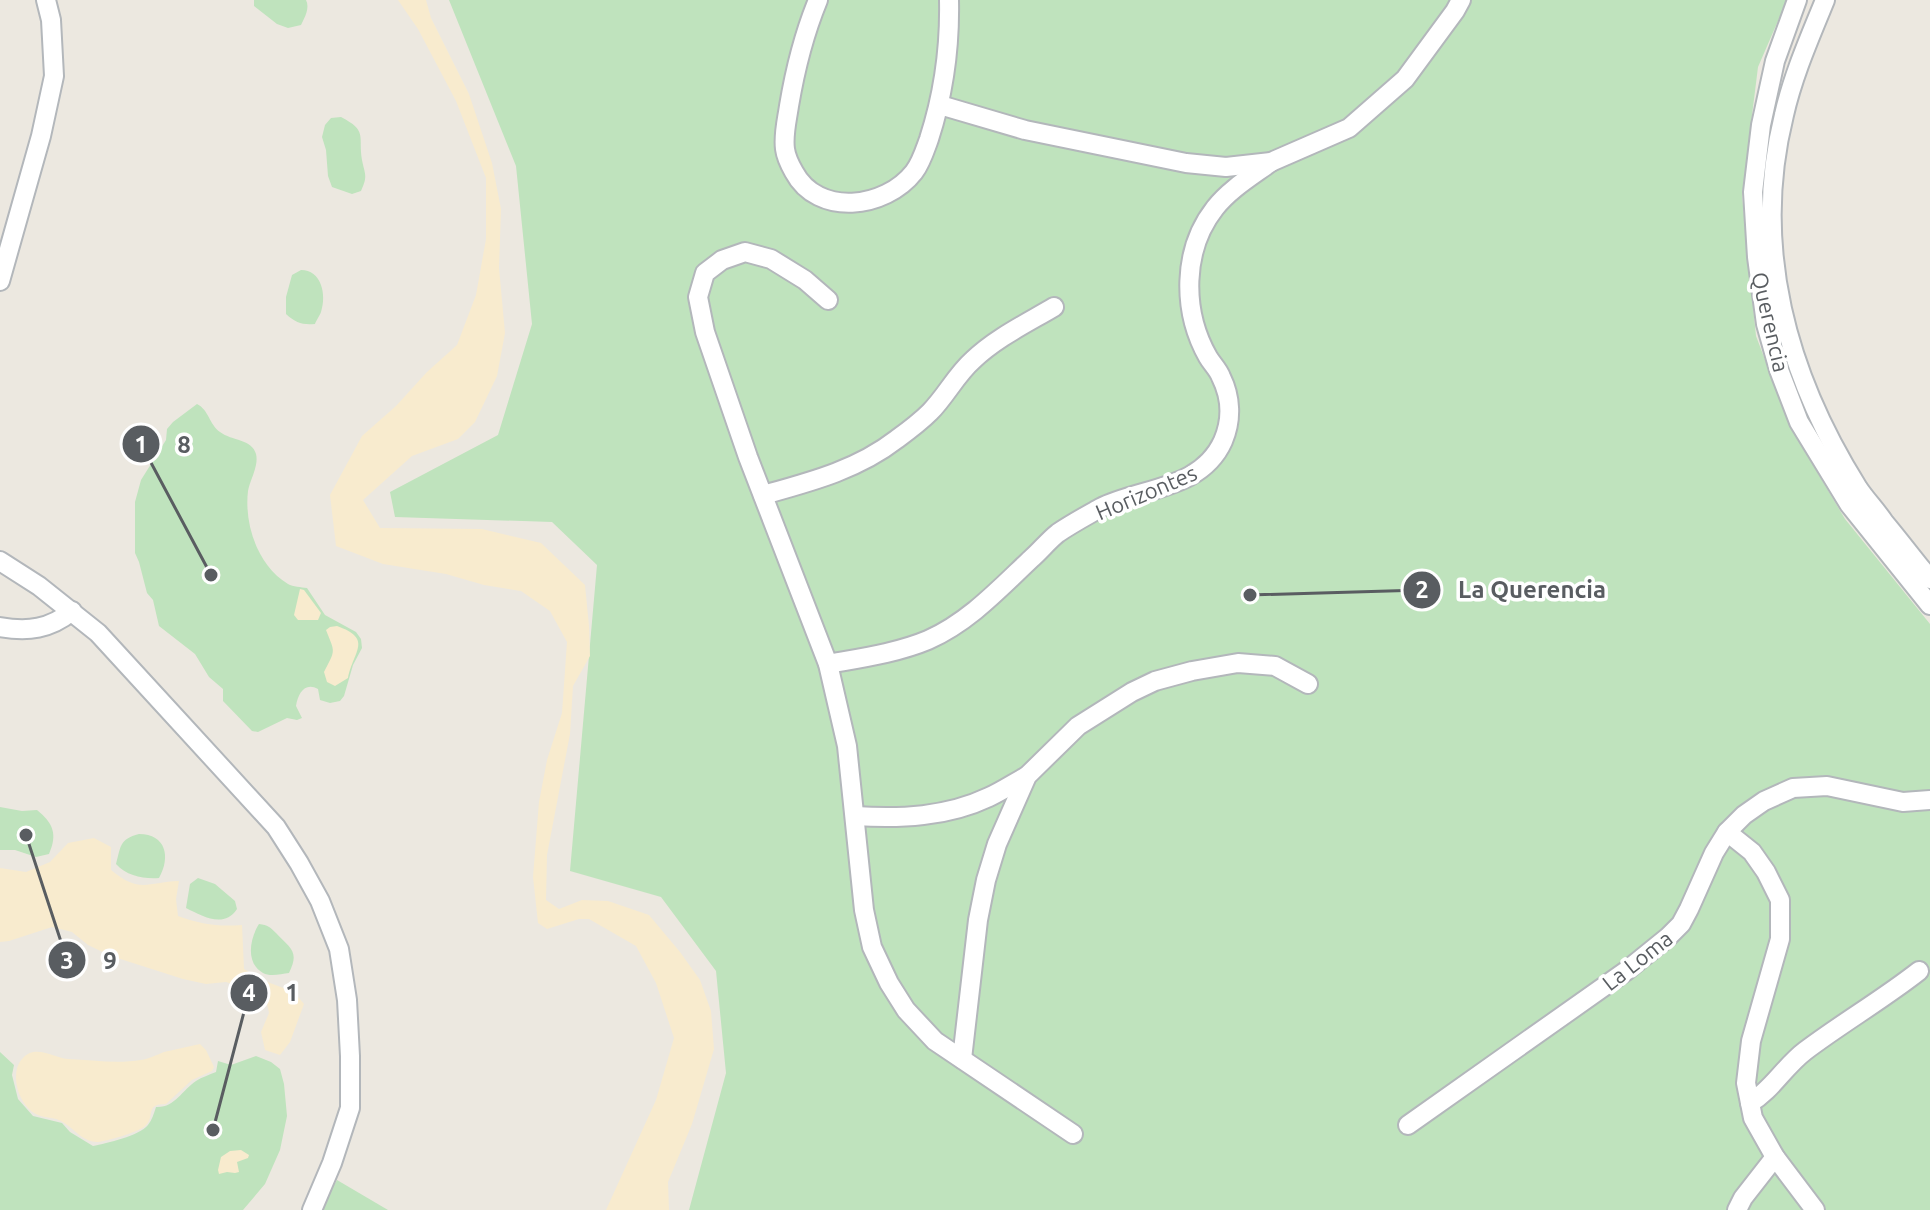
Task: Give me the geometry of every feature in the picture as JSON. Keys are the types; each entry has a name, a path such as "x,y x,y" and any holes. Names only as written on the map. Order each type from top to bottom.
{"street":[{"path":"0,281 41,136 54,76 51,20 46,0"},
{"path":"818,0 798,61 786,123 785,149 797,177 807,189 836,202 850,203 870,200 890,192 914,172 940,105 950,34 949,0"},
{"path":"940,105 1025,130 1186,163 1226,167 1271,162 1349,128 1405,79 1461,0"},
{"name":"Querencia","path":"1797,0 1775,61 1761,125 1753,192 1766,324 1799,422 1849,504 1930,605"},
{"name":"Querencia","path":"1825,0 1783,115 1774,166 1771,194 1774,257 1783,317 1815,410 1832,443 1860,490 1930,579"},
{"name":"Horizontes","path":"828,664 880,654 927,640 968,617 1058,533 1103,507 1189,478 1208,464 1222,442 1230,420 1229,398 1221,375 1199,338 1190,307 1189,279 1193,252 1202,228 1216,206 1271,162"},
{"path":"828,300 805,280 771,259 745,252 722,260 705,273 698,297 705,332 828,664 847,746 864,910 872,947 906,1010 935,1041 1073,1134"},
{"path":"763,495 820,479 860,462 895,441 930,412 974,359 1054,307"},
{"path":"0,561 98,633 276,827 320,901 339,949 347,1000 350,1108 312,1210"},
{"path":"0,627 34,630 60,620 72,611"},
{"path":"855,816 918,816 954,810 988,798 1027,776 1078,726 1155,681 1238,663 1275,666 1308,684"},
{"path":"962,1059 978,920 986,880 997,844 1027,776"},
{"name":"La Loma","path":"1408,1125 1626,971 1668,937 1681,924 1727,832 1764,801 1793,788 1827,786 1903,802 1930,800"},
{"path":"1727,832 1752,852 1780,900 1780,939 1751,1041 1746,1083 1753,1118 1775,1157 1815,1210"},
{"path":"1750,1103 1764,1094 1804,1052 1919,971"},
{"path":"1737,1210 1775,1157"}],"green space":[{"path":"254,0 306,0 307,9 301,25 288,28 277,24 254,6"},
{"path":"449,0 1787,0 1758,67 1742,196 1756,336 1791,428 1845,519 1930,624 1930,1210 689,1210 726,1073 716,971 661,897 570,871 597,565 552,522 395,517 390,492 498,435 532,324 516,166"},
{"path":"341,117 355,126 360,135 365,179 361,191 352,194 332,187 322,137 325,125 331,118"},
{"path":"301,270 313,274 323,291 323,305 315,324 299,323 286,314 286,297 292,275"},
{"path":"197,404 220,432 254,449 257,459 247,504 251,531 261,556 288,584 307,588 325,615 356,632 361,639 362,648 340,701 330,703 320,700 318,689 306,688 300,693 296,706 302,718 287,718 258,732 252,731 223,701 223,689 209,677 195,654 159,626 153,600 147,593 135,553 135,502 141,480 166,440 167,429"},
{"path":"0,807 37,810 52,829 49,854 36,857 15,850 0,850"},
{"path":"139,834 155,838 164,848 165,862 159,878 136,876 116,864 124,841"},
{"path":"198,878 215,884 235,901 237,909 232,915 219,920 186,908 190,884"},
{"path":"259,924 270,928 292,950 294,960 289,973 266,974 257,969 251,950"},
{"path":"0,1052 14,1065 12,1075 18,1099 33,1116 62,1123 70,1132 93,1146 144,1129 156,1107 168,1105 196,1081 216,1072 218,1061 231,1065 256,1056 280,1069 284,1084 287,1116 280,1150 265,1184 243,1210 0,1210"},
{"path":"337,1180 388,1210 320,1210"}],"sand":[{"path":"398,0 426,0 431,18 469,94 492,163 501,209 499,268 505,333 497,376 475,422 458,439 412,456 363,500 380,528 482,529 541,543 585,585 590,656 573,686 570,734 547,855 546,900 559,909 582,900 608,901 649,915 700,980 711,1011 714,1049 692,1124 668,1182 669,1210 606,1210 656,1100 674,1038 656,983 636,946 589,919 547,929 538,923 533,877 539,802 547,760 562,713 567,642 550,611 521,591 383,564 336,546 330,495 362,436 457,345 476,295 486,239 486,178 456,101 418,29"},
{"path":"300,589 321,613 318,620 298,620 294,615"},
{"path":"337,626 355,636 358,646 348,678 335,686 327,682 324,672 333,651 326,630"},
{"path":"94,838 111,847 111,870 129,882 144,885 179,881 176,899 178,916 209,924 242,925 244,969 294,992 304,1004 290,1042 280,1055 265,1050 261,1032 269,1013 265,994 226,982 206,984 183,979 111,956 88,945 72,932 52,927 0,942 0,868 26,872 50,862 68,843"},
{"path":"200,1044 214,1067 212,1071 192,1080 166,1104 155,1106 144,1127 97,1142 87,1140 61,1121 31,1111 21,1098 16,1080 19,1064 33,1052 68,1059 123,1062"},
{"path":"241,1150 249,1155 237,1162 239,1172 219,1174 221,1157 230,1151"}],"place":[{"name":"8","path":"211,575"},
{"name":"La Querencia","path":"1250,595"},
{"name":"9","path":"26,835"},
{"name":"1","path":"213,1130"}]}
